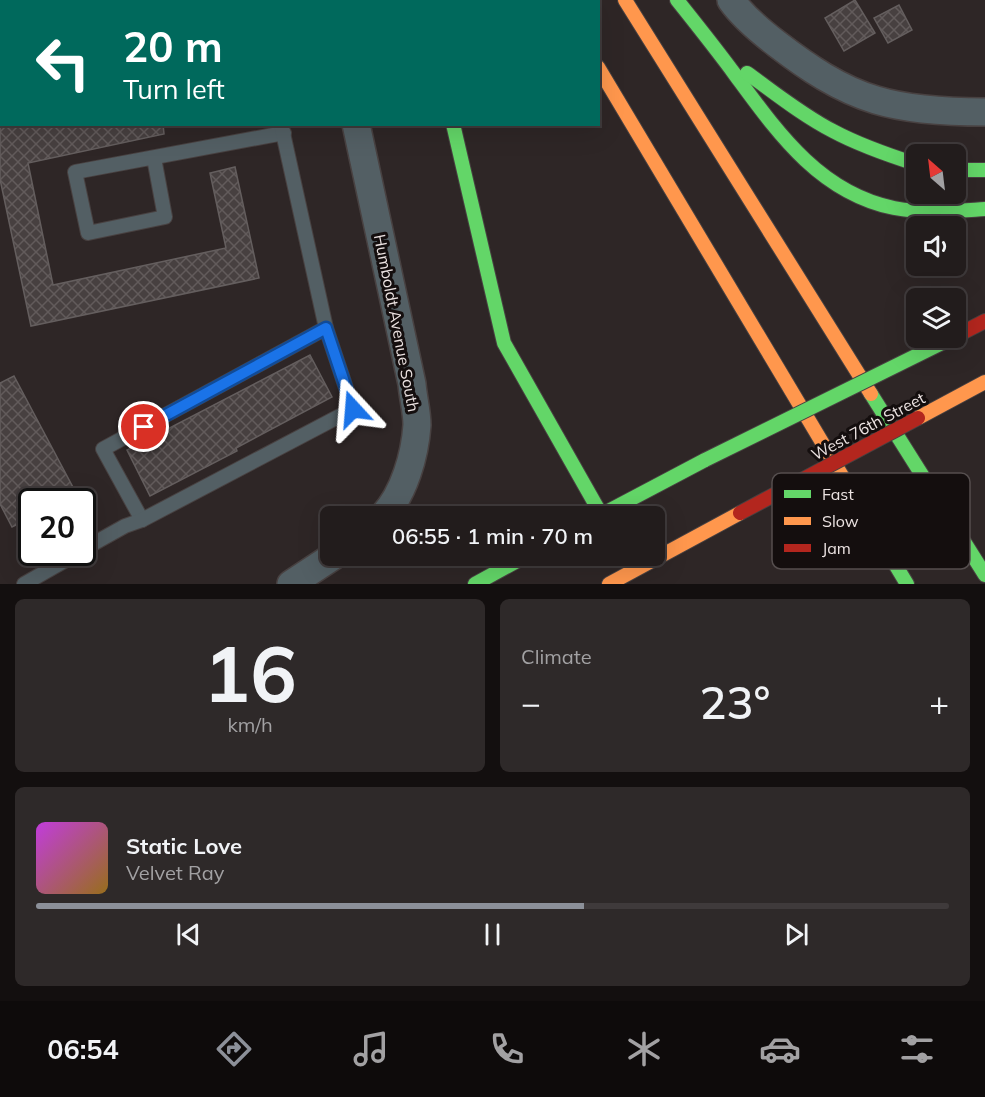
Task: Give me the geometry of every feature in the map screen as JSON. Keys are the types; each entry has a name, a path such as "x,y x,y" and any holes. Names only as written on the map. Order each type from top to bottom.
{"main road":[{"path":"626,0 922,473"},
{"path":"677,0 781,136 813,169 848,193 892,208 928,213 985,209"},
{"path":"717,50 784,100 832,131 906,161"},
{"path":"600,70 841,473"},
{"path":"453,126 504,343 595,506"},
{"path":"966,170 985,170"},
{"path":"966,331 985,321"},
{"path":"620,506 705,460 932,348"},
{"name":"West 76th Street","path":"815,473 985,382"},
{"path":"894,428 930,473"},
{"name":"West 76th Street","path":"665,551 772,496"},
{"path":"970,551 985,575"},
{"path":"475,584 508,566"},
{"name":"West 76th Street","path":"609,584 639,566"},
{"path":"898,569 907,584"}],"street":[{"path":"730,0 757,28 792,56 829,80 876,100 941,111 985,112"},
{"name":"Humboldt Avenue South","path":"356,126 412,384 417,424 412,457 400,490 390,506"},
{"path":"291,584 320,565"}],"lane":[{"path":"96,542 353,409 326,328 282,129 154,158 75,172 87,233 165,218 154,158"},
{"path":"142,520 103,449 326,328"},
{"path":"25,584 56,566"}],"building":[{"path":"855,0 875,33 844,51 825,18"},
{"path":"899,5 912,30 888,43 874,18"},
{"path":"0,126 163,126 164,134 28,163 53,285 226,248 210,173 235,167 259,278 31,326 0,179"},
{"path":"310,355 332,397 236,448 237,451 150,496 127,450"},
{"path":"14,376 73,488 18,488 18,524 12,527 0,504 0,383"}],"traffic: fast":[{"path":"677,0 768,119 803,158 823,175 844,189 894,208 928,211 985,209"},
{"path":"747,73 822,125 853,141 906,160"},
{"path":"453,126 504,343 596,506"},
{"path":"966,170 985,170"},
{"path":"705,460 932,348"},
{"path":"871,394 921,473"},
{"path":"618,506 705,460"},
{"path":"970,551 985,575"},
{"path":"475,584 508,566"},
{"path":"898,569 907,584"}],"traffic: slow":[{"path":"625,0 871,394"},
{"path":"600,70 840,473"},
{"path":"918,418 985,382"},
{"path":"609,584 740,513"}],"traffic: jam":[{"path":"966,331 985,321"},
{"path":"815,473 918,418"},
{"path":"740,513 772,496"}],"route":[{"path":"144,427 326,328 353,409"}]}
